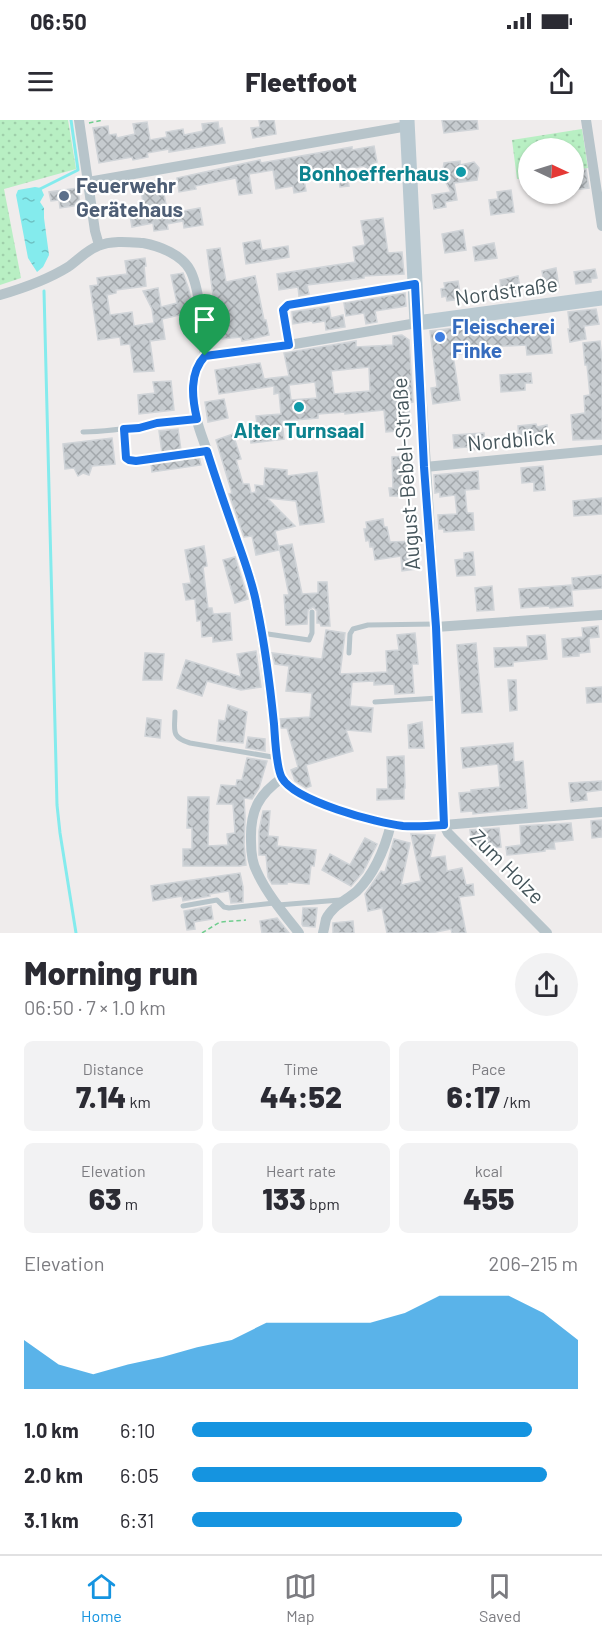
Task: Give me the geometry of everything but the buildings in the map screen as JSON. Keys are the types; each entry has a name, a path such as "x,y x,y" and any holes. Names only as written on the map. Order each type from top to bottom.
{"street":[{"path":"586,120 602,226"},
{"path":"80,123 99,245"},
{"path":"88,182 408,123"},
{"name":"August-Bebel-Straße","path":"408,123 444,825"},
{"path":"0,295 51,277 99,245 132,242 150,244 176,255 189,267 197,296 205,356"},
{"path":"289,345 283,310 288,305 415,284"},
{"name":"Nordstraße","path":"417,323 602,298"},
{"path":"417,323 289,345 205,356 199,362 195,372 193,388 197,419 251,578 282,778 304,797 325,806 405,826 602,812"},
{"name":"Nordblick","path":"424,467 602,450"},
{"path":"435,626 602,615"},
{"path":"282,778 264,794 253,812 251,849 257,874 299,933"},
{"path":"323,933 327,919 333,910 357,891 378,862 391,824"},
{"name":"Zum Holze","path":"444,825 448,833 547,933"}],"lane":[{"path":"83,432 139,428 157,423 197,419"},
{"path":"124,429 124,451 129,460 207,451"},
{"path":"261,633 309,639 312,633 312,612"},
{"path":"349,653 350,634 353,629 368,625 435,626"},
{"path":"375,702 438,698"},
{"path":"175,712 176,735 180,740 278,758"},
{"path":"183,906 217,900 224,907 229,908 345,900"}],"path":[{"path":"80,123 103,120"},
{"path":"202,933 220,922 246,920"}],"green space":[{"path":"0,120 68,120 76,169 4,189 21,278 0,285"},
{"path":"582,129 583,138 525,138"},
{"path":"518,139 517,179 512,140"},
{"path":"584,142 588,168 584,169"}],"water":[{"path":"41,188 44,195 40,202 44,208 49,255 43,267 37,272 28,258 16,195 18,190"}],"waterway":[{"path":"40,189 78,170 71,120"},
{"path":"44,291 57,805 76,933"}],"place":[{"name":"Bonhoefferhaus","path":"461,172"},
{"name":"Feuerwehr Gerätehaus","path":"64,196"},
{"name":"Fleischerei Finke","path":"440,337"},
{"name":"Alter Turnsaal","path":"299,407"}],"route":[{"path":"415,284 424,467 436,627 444,825 391,824 325,806 304,797 282,778 251,578 207,451 136,461 126,458 124,451 124,429 197,419 193,388 195,372 199,362 205,356 289,345 283,310 288,305 415,284"}]}
